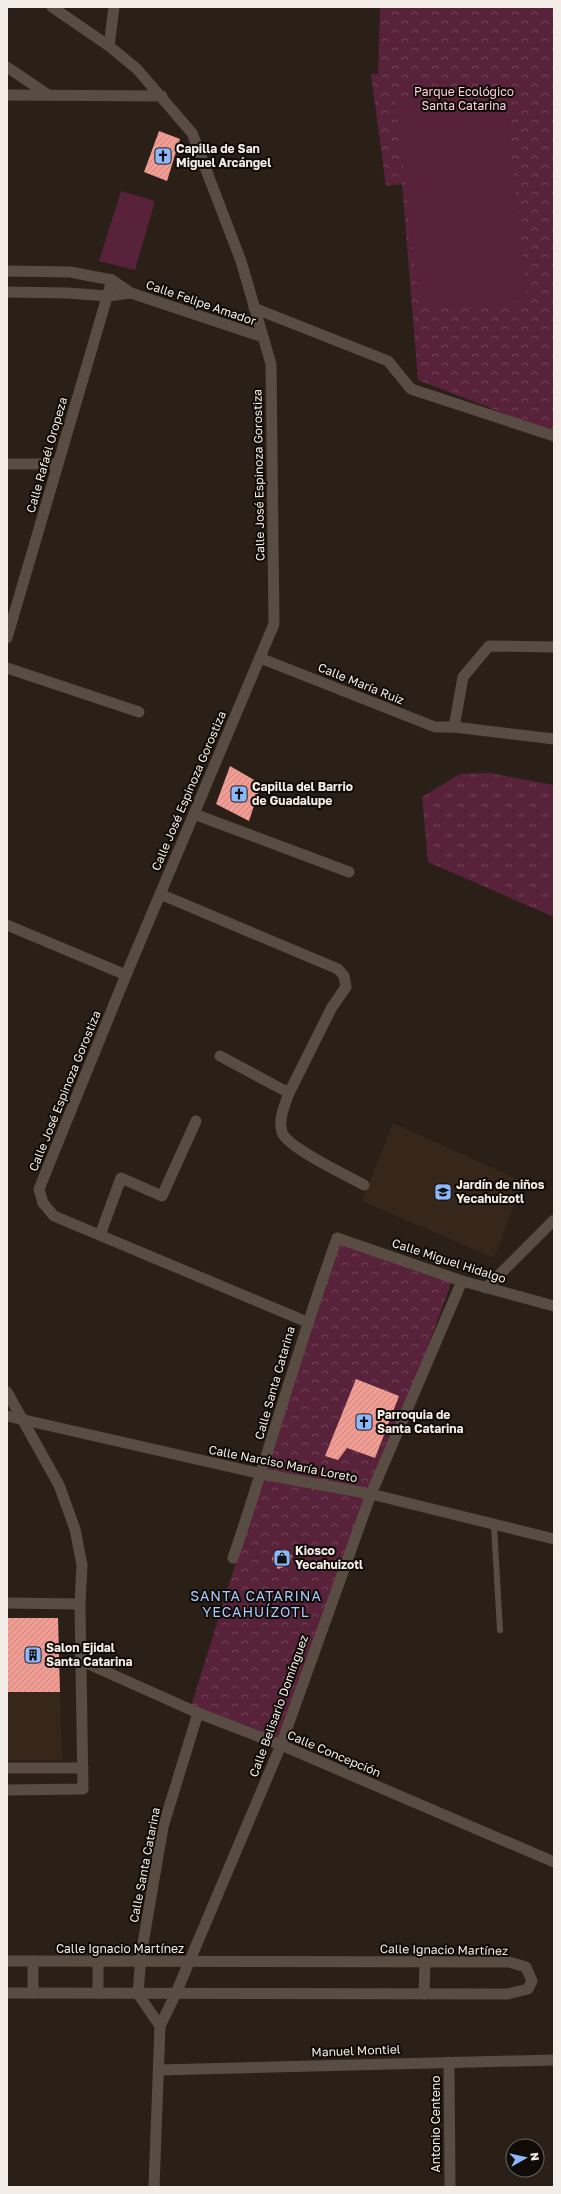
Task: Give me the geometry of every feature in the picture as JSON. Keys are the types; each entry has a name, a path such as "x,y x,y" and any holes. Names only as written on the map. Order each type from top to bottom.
{"street":[{"name":"Calle José Espinoza Gorostiza","path":"52,7 109,46 137,68 192,133 241,261 271,364 274,624 126,975 39,1189 43,1204 54,1216 307,1322"},
{"path":"109,46 114,7"},
{"path":"7,67 47,94"},
{"path":"7,95 47,94 162,96"},
{"name":"Calle Felipe Amador","path":"7,271 70,272 112,280 131,293 263,337"},
{"name":"Calle Rafaél Oropeza","path":"7,638 112,280"},
{"name":"Calle Felipe Amador","path":"7,292 67,293 108,296 131,293"},
{"path":"254,308 388,361 411,389 554,436"},
{"path":"7,464 58,464"},
{"path":"454,727 463,677 489,646 554,647"},
{"name":"Calle María Ruiz","path":"260,658 436,727 454,727 554,739"},
{"path":"7,668 139,712"},
{"path":"194,814 349,872"},
{"path":"160,894 338,969 344,976 346,987 332,1007 289,1093 280,1120 282,1133 292,1145 364,1185"},
{"path":"7,925 126,975"},
{"path":"220,1056 289,1093"},
{"path":"100,1235 121,1178 162,1196 196,1121"},
{"path":"486,1288 554,1220"},
{"name":"Calle Miguel Hidalgo","path":"337,1238 462,1281 554,1306"},
{"name":"Calle Santa Catarina","path":"233,1558 262,1474 307,1322 337,1238"},
{"name":"Calle Belisario Domínguez","path":"160,2026 190,1962 281,1745 371,1494 462,1281"},
{"path":"7,1392 59,1484 75,1529 82,1565 80,1604 83,1789 7,1790"},
{"name":"Calle Narciso María Loreto","path":"7,1416 262,1474 371,1494 494,1526 554,1539"},
{"path":"7,1603 80,1604"},
{"name":"Calle Concepción","path":"82,1661 198,1713 281,1745 554,1862"},
{"name":"Calle Santa Catarina","path":"138,1994 140,1962 163,1827 198,1713"},
{"path":"7,1768 82,1768"},
{"name":"Calle Ignacio Martínez","path":"7,1961 509,1962 526,1967 532,1981 528,1989 508,1994 7,1993"},
{"path":"33,1962 33,1993"},
{"path":"98,1962 98,1993"},
{"path":"424,1994 425,1962"},
{"path":"138,1994 160,2026 154,2187"},
{"name":"Manuel Montiel","path":"159,2070 554,2060"},
{"name":"Antonio Centeno","path":"449,2062 450,2187"}],"lane":[{"path":"494,1526 500,1630"}],"shaded area":[{"name":"Jardín de niños Yecahuizotl","path":"393,1123 523,1182 494,1258 362,1201"},
{"path":"7,1692 60,1692 62,1760 7,1760"}],"green space":[{"name":"Parque Ecológico Santa Catarina","path":"380,7 554,7 554,433 418,380 402,184 386,186 371,74 378,74"},
{"path":"504,93 528,301 420,307 395,97"},
{"path":"121,191 155,201 135,270 99,261"},
{"path":"490,773 554,785 554,917 428,862 422,797 460,774"},
{"path":"337,1239 453,1278 373,1497 266,1474"},
{"path":"263,1475 370,1499 275,1748 190,1710"}],"building":[{"name":"Capilla de San Miguel Arcángel","path":"159,131 180,139 167,181 144,172"},
{"name":"Capilla del Barrio de Guadalupe","path":"230,766 261,784 249,821 216,804"},
{"name":"Parroquia de Santa Catarina","path":"356,1379 399,1396 375,1458 347,1448 338,1460 325,1456"},
{"name":"Kiosco Yecahuizotl","path":"286,1549 292,1556 289,1565 278,1569 272,1559 275,1551"},
{"name":"Salon Ejidal Santa Catarina","path":"7,1618 58,1618 60,1692 7,1692"}],"place":[{"name":"Capilla de San Miguel Arcángel","path":"163,156"},
{"name":"Capilla del Barrio de Guadalupe","path":"239,794"},
{"name":"Jardín de niños Yecahuizotl","path":"443,1192"},
{"name":"Parroquia de Santa Catarina","path":"364,1422"},
{"name":"Kiosco Yecahuizotl","path":"282,1558"},
{"name":"Salon Ejidal Santa Catarina","path":"33,1655"}],"district":[{"name":"SANTA CATARINA YECAHUÍZOTL","path":"256,1604"}]}
